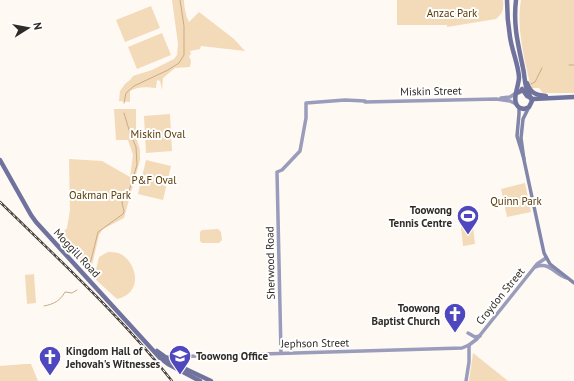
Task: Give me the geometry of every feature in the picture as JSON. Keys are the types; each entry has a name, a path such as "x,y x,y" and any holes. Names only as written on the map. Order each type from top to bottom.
{"highway":[{"path":"516,0 515,12 517,39 524,84 531,99 531,104"},
{"path":"508,2 510,37 518,74 518,85 515,99 517,106 526,109 538,100 574,97"},
{"path":"509,25 528,86 532,92 549,97"},
{"path":"516,93 521,90 536,97 574,97"},
{"name":"Moggill Road","path":"1,163 36,222 162,358"},
{"path":"162,358 211,381"},
{"path":"162,358 168,364 200,381"}],"main road":[{"name":"Miskin Street","path":"277,172 282,170 300,151 306,118 306,103 496,99 510,97 516,93"},
{"name":"Miskin Street","path":"496,99 510,101 517,106"},
{"path":"531,104 525,114 521,128 521,138 542,248 550,264 574,283"},
{"path":"517,106 519,114 517,138 524,160"},
{"name":"Sherwood Road","path":"277,172 281,353"},
{"name":"Croydon Street","path":"470,345 480,336 539,262 546,258"},
{"path":"534,268 545,265 560,275 568,278"},
{"path":"468,333 475,337 480,336"},
{"path":"466,381 470,362 470,345"},
{"name":"Jephson Street","path":"162,358 180,356 454,349 470,345"},
{"path":"177,365 180,356"}],"green space":[{"path":"172,0 184,0 185,11 189,22 199,12 234,39 245,51 201,46 200,49 190,51 190,67 175,68 163,78 162,90 160,81 157,80 156,88 136,88 130,91 130,102 119,101 120,91 133,76 152,70 174,59 177,55 178,44"},
{"name":"Anzac Park","path":"397,0 503,0 503,6 502,13 496,19 447,27 447,25 397,25"},
{"path":"521,0 574,0 574,93 543,93 539,88 531,88 520,33"},
{"path":"151,6 160,28 125,42 116,20"},
{"path":"162,33 171,55 137,69 128,47"},
{"name":"Oakman Park","path":"114,109 136,109 136,137 140,150 140,160 124,218 103,229 99,235 90,274 57,239 67,228 70,210 69,159 102,161 130,177 133,155 128,140 116,140"},
{"name":"Miskin Oval","path":"170,114 172,151 146,153 144,116"},
{"name":"P&F Oval","path":"146,160 171,166 163,200 138,194"},
{"name":"Quinn Park","path":"525,183 531,212 507,217 501,189"},
{"path":"473,226 475,244 463,246 461,227"},
{"path":"218,229 221,232 222,240 219,243 202,243 200,241 200,232 202,230"},
{"path":"108,252 121,254 128,260 134,272 135,278 132,289 124,297 117,299 94,278 99,257"},
{"path":"34,274 36,303 27,304 25,275"},
{"path":"473,353 508,381 469,381"},
{"path":"31,364 38,381 0,381 0,366"}],"waterway":[{"path":"124,103 126,93 134,86 168,70 179,63 184,55 184,26 180,0"},
{"path":"569,65 574,65"},
{"path":"531,84 535,82 542,68"},
{"path":"87,271 98,232 123,214 123,197 129,191 137,165 136,147 124,113"},
{"path":"44,306 56,302 65,292 72,293 77,290"}],"railway":[{"path":"0,202 111,311 172,381"}],"place":[{"name":"Toowong Tennis Centre","path":"468,236"},
{"name":"Toowong Baptist Church","path":"455,334"},
{"name":"Kingdom Hall of Jehovah's Witnesses","path":"50,376"},
{"name":"Toowong Office","path":"180,376"}]}
